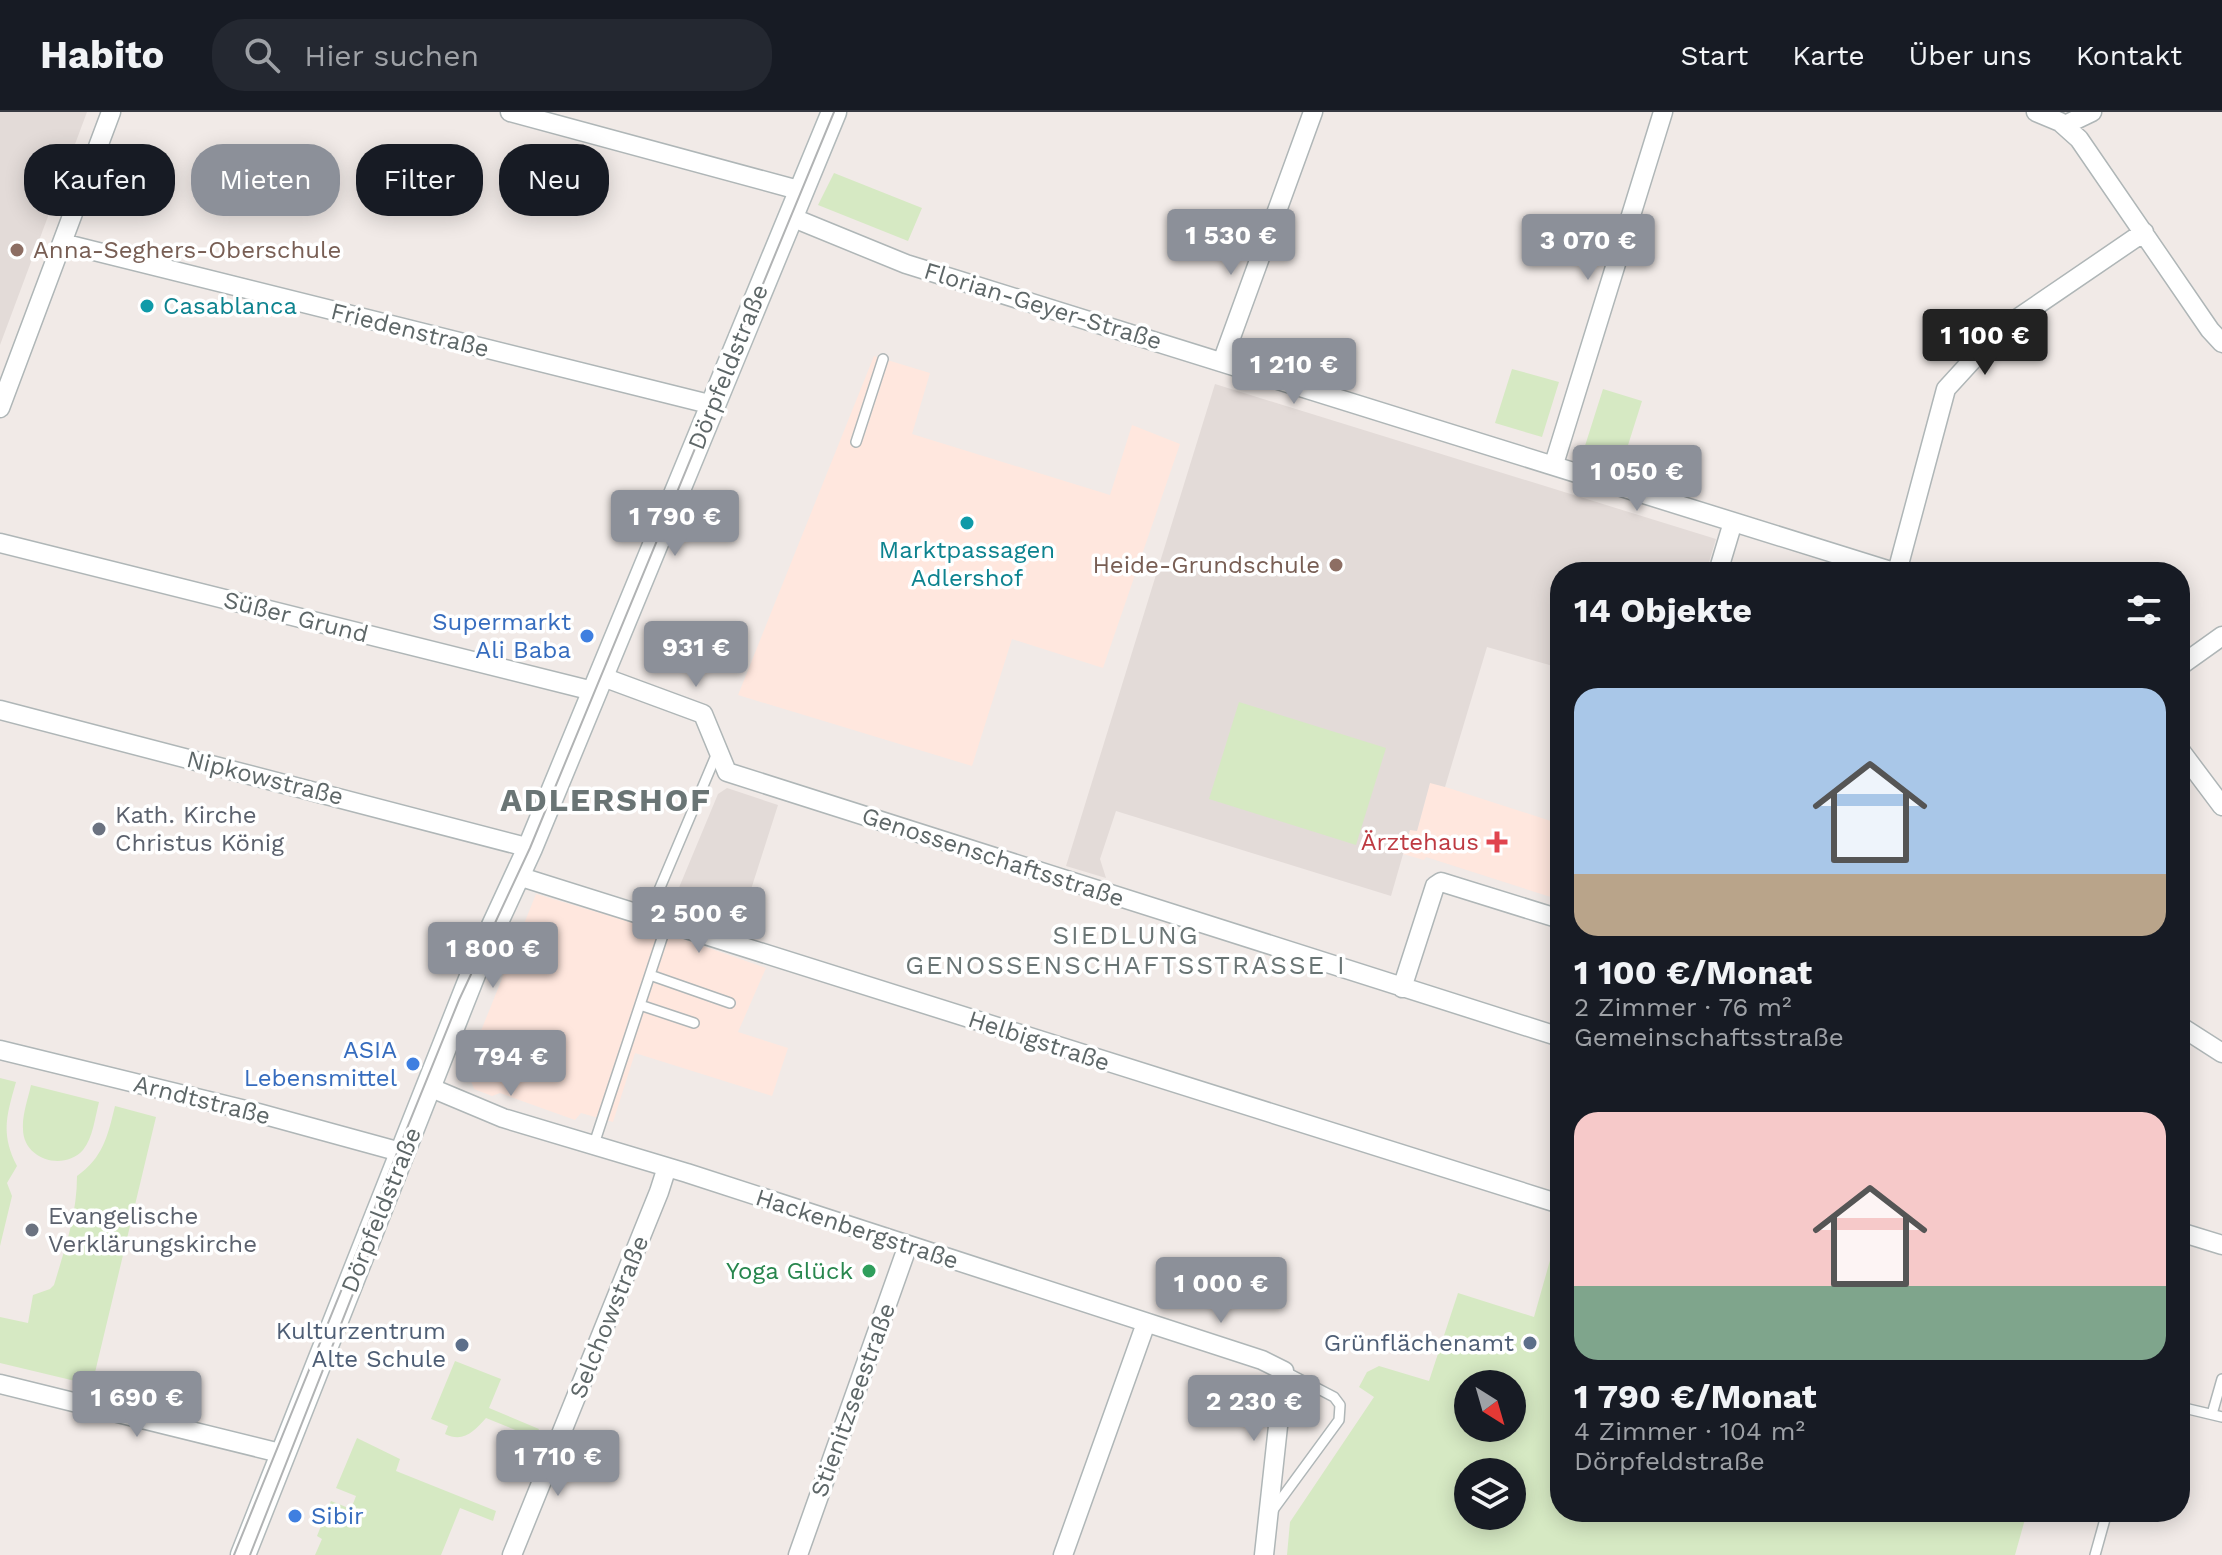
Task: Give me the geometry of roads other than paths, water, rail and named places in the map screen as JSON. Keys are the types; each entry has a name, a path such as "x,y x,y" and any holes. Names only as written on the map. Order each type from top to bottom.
{"street":[{"path":"0,408 111,112"},
{"path":"510,112 802,191"},
{"name":"Dörpfeldstraße","path":"243,1555 481,954 530,848 834,112"},
{"path":"1222,362 1313,112"},
{"path":"1554,464 1663,112"},
{"path":"2036,112 2065,125 2079,139 2216,336"},
{"path":"2065,125 2092,112"},
{"name":"Florian-Geyer-Straße","path":"791,217 906,264 1863,562"},
{"path":"1899,562 1946,389 1999,331 2144,232"},
{"name":"Friedenstraße","path":"62,243 713,405"},
{"path":"1721,562 1733,522"},
{"name":"Süßer Grund","path":"0,543 596,684"},
{"path":"2190,659 2222,636"},
{"name":"Genossenschaftsstraße","path":"596,684 703,714 727,772 1550,1034"},
{"name":"Nipkowstraße","path":"0,710 530,848"},
{"path":"2190,763 2222,806"},
{"name":"Helbigstraße","path":"518,876 1550,1201"},
{"path":"1402,988 1435,886 1441,882 1550,916"},
{"path":"2190,1032 2222,1053"},
{"name":"Arndtstraße","path":"0,1050 258,1113 404,1153"},
{"name":"Hackenbergstraße","path":"429,1087 503,1118 594,1144 908,1245 1262,1360 1284,1371"},
{"name":"Selchowstraße","path":"512,1555 667,1167"},
{"path":"2190,1235 2222,1245"},
{"name":"Stienitzseestraße","path":"798,1555 908,1245"},
{"path":"1063,1555 1146,1323"},
{"path":"1264,1555 1284,1371"},
{"path":"0,1384 284,1454"}],"lane":[{"path":"856,442 883,359"},
{"path":"648,916 718,752"},
{"path":"594,1144 667,922"},
{"path":"650,975 730,1003"},
{"path":"640,1005 694,1023"},
{"path":"1266,1520 1339,1420 1340,1405 1334,1397 1284,1371"},
{"path":"2190,1409 2217,1416 2222,1379"},
{"path":"2095,1555 2104,1522"}],"tram line":[{"path":"234,1555 459,1000 530,848 834,112"},
{"path":"250,1555 373,1243"}],"place":[{"name":"Anna-Seghers-Oberschule","path":"17,250"},
{"name":"Casablanca","path":"147,306"},
{"name":"Marktpassagen Adlershof","path":"967,523"},
{"name":"Heide-Grundschule","path":"1336,565"},
{"name":"Supermarkt Ali Baba","path":"587,636"},
{"name":"Kath. Kirche Christus König","path":"99,829"},
{"name":"Ärztehaus","path":"1497,842"},
{"name":"ASIA Lebensmittel","path":"413,1064"},
{"name":"Evangelische Verklärungskirche","path":"32,1230"},
{"name":"Yoga Glück","path":"869,1271"},
{"name":"Grünflächenamt","path":"1530,1343"},
{"name":"Kulturzentrum Alte Schule","path":"462,1345"},
{"name":"Sibir","path":"295,1516"}],"district":[{"name":"ADLERSHOF","path":"606,800"},
{"name":"SIEDLUNG GENOSSENSCHAFTSSTRASSE I","path":"1126,950"}]}
